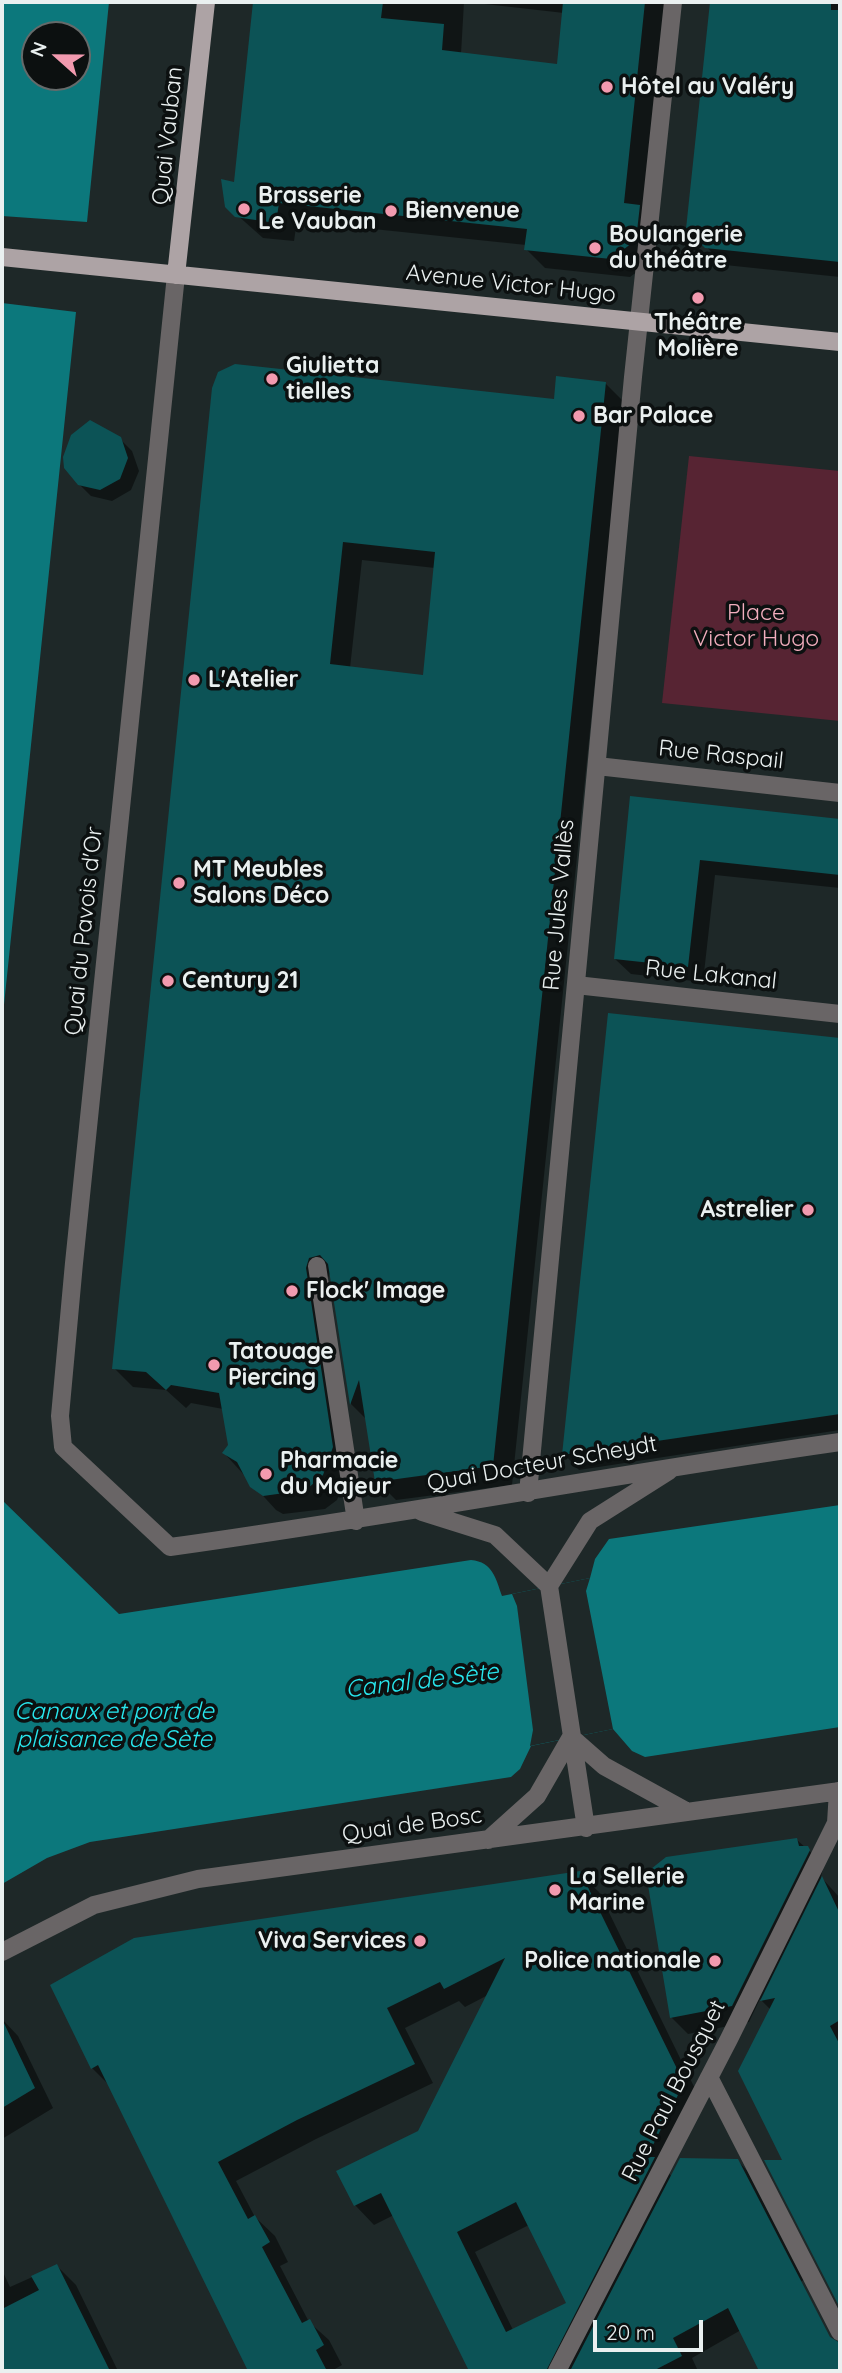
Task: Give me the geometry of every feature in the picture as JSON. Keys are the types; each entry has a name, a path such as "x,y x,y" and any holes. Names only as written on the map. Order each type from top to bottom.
{"main road":[{"name":"Quai Vauban","path":"176,275 206,2"},
{"name":"Avenue Victor Hugo","path":"2,257 840,342"}],"street":[{"name":"Rue Jules Vallès","path":"528,1493 639,322 673,2"},
{"name":"Quai du Pavois d'Or","path":"170,1547 63,1447 60,1416 176,275"},
{"name":"Rue Raspail","path":"597,766 840,793"},
{"name":"Rue Lakanal","path":"576,985 840,1014"},
{"path":"317,1266 356,1521"},
{"name":"Quai Docteur Scheydt","path":"170,1547 356,1521 678,1465 840,1442"},
{"path":"550,1586 590,1521 678,1465"},
{"path":"419,1511 495,1535 550,1586 586,1828"},
{"path":"571,1737 604,1766 684,1810"},
{"path":"488,1840 537,1796 571,1737"},
{"name":"Quai de Bosc","path":"2,1952 94,1905 198,1879 586,1828 684,1810 839,1791"},
{"name":"Rue Paul Bousquet","path":"557,2371 836,1823 839,1791"},
{"path":"709,2077 840,2332"}],"green space":[{"name":"Place Victor Hugo","path":"689,456 840,471 840,721 662,703"}],"water":[{"path":"2,2 109,2 87,222 2,216"},
{"path":"2,303 76,312 2,1024"},
{"name":"Canaux et port de plaisance de Sète","path":"2,1500 119,1614 471,1560 489,1568 502,1596 590,1578 595,1559 609,1539 840,1505 840,1727 645,1757 632,1751 613,1729 531,1746 520,1769 511,1777 90,1842 47,1858 2,1884"}],"pier":[{"path":"590,1578 586,1591 613,1729 530,1746 533,1730 517,1606 512,1594"}],"building":[{"path":"253,2 383,2 381,18 444,24 442,50 557,64 563,2 645,2 624,203 640,205 636,240 611,259 524,250 527,229 279,203 276,223 235,217 225,207 221,179 234,182"},
{"path":"710,2 831,2 831,10 840,10 840,262 705,248 686,229"},
{"path":"235,364 554,399 556,376 606,382 493,1466 375,1482 359,1380 350,1405 328,1264 320,1255 309,1258 306,1268 333,1447 323,1475 306,1490 263,1496 250,1487 237,1462 222,1453 228,1445 219,1393 171,1385 166,1390 146,1372 112,1369 212,388 218,372","holes":["343,542 435,552 423,675 330,664"]},
{"path":"90,420 121,437 128,458 120,479 100,490 78,485 64,468 63,457 71,435"},
{"path":"630,796 840,819 840,875 700,860 688,967 614,959"},
{"path":"608,1013 840,1038 840,1414 562,1455"},
{"name":"Police nationale","path":"797,1838 799,1846 808,1846 810,1850 732,2006 670,2018 648,1885 651,1869 666,1857"},
{"path":"580,1871 684,2083 647,2157 655,2157 546,2371 469,2371 381,2193 354,2206 336,2171 418,2131 505,1958 444,1989 440,1982 387,2008 415,2064 297,2120 218,2162 248,2219 255,2215 270,2242 262,2247 302,2323 310,2319 324,2345 316,2350 327,2371 248,2371 98,2065 91,2069 50,1985 134,1938","holes":["516,2202 566,2303 506,2332 457,2232"]},
{"path":"822,1876 840,1914 840,2020 830,2026 840,2045 840,2308 764,2160 782,2160 738,2071 775,1998 760,2001"},
{"path":"2,2019 35,2088 2,2108"},
{"path":"680,2158 738,2159 830,2337 840,2343 840,2371 759,2371 728,2308 673,2338 682,2356 653,2371 570,2371"},
{"path":"57,2264 110,2371 2,2371 2,2309 39,2290 31,2276"}],"place":[{"name":"Hôtel au Valéry","path":"607,87"},
{"name":"Brasserie Le Vauban","path":"244,209"},
{"name":"Bienvenue","path":"391,211"},
{"name":"Boulangerie du théâtre","path":"595,248"},
{"name":"Théâtre Molière","path":"698,298"},
{"name":"Giulietta tielles","path":"272,379"},
{"name":"Bar Palace","path":"579,416"},
{"name":"L'Atelier","path":"194,680"},
{"name":"MT Meubles Salons Déco","path":"179,883"},
{"name":"Century 21","path":"168,981"},
{"name":"Astrelier","path":"808,1210"},
{"name":"Flock' Image","path":"292,1291"},
{"name":"Tatouage Piercing","path":"214,1365"},
{"name":"Pharmacie du Majeur","path":"266,1474"},
{"name":"La Sellerie Marine","path":"555,1890"},
{"name":"Viva Services","path":"420,1941"},
{"name":"Police nationale","path":"715,1961"}],"water label":[{"name":"Canal de Sète","path":"422,1681"}]}
